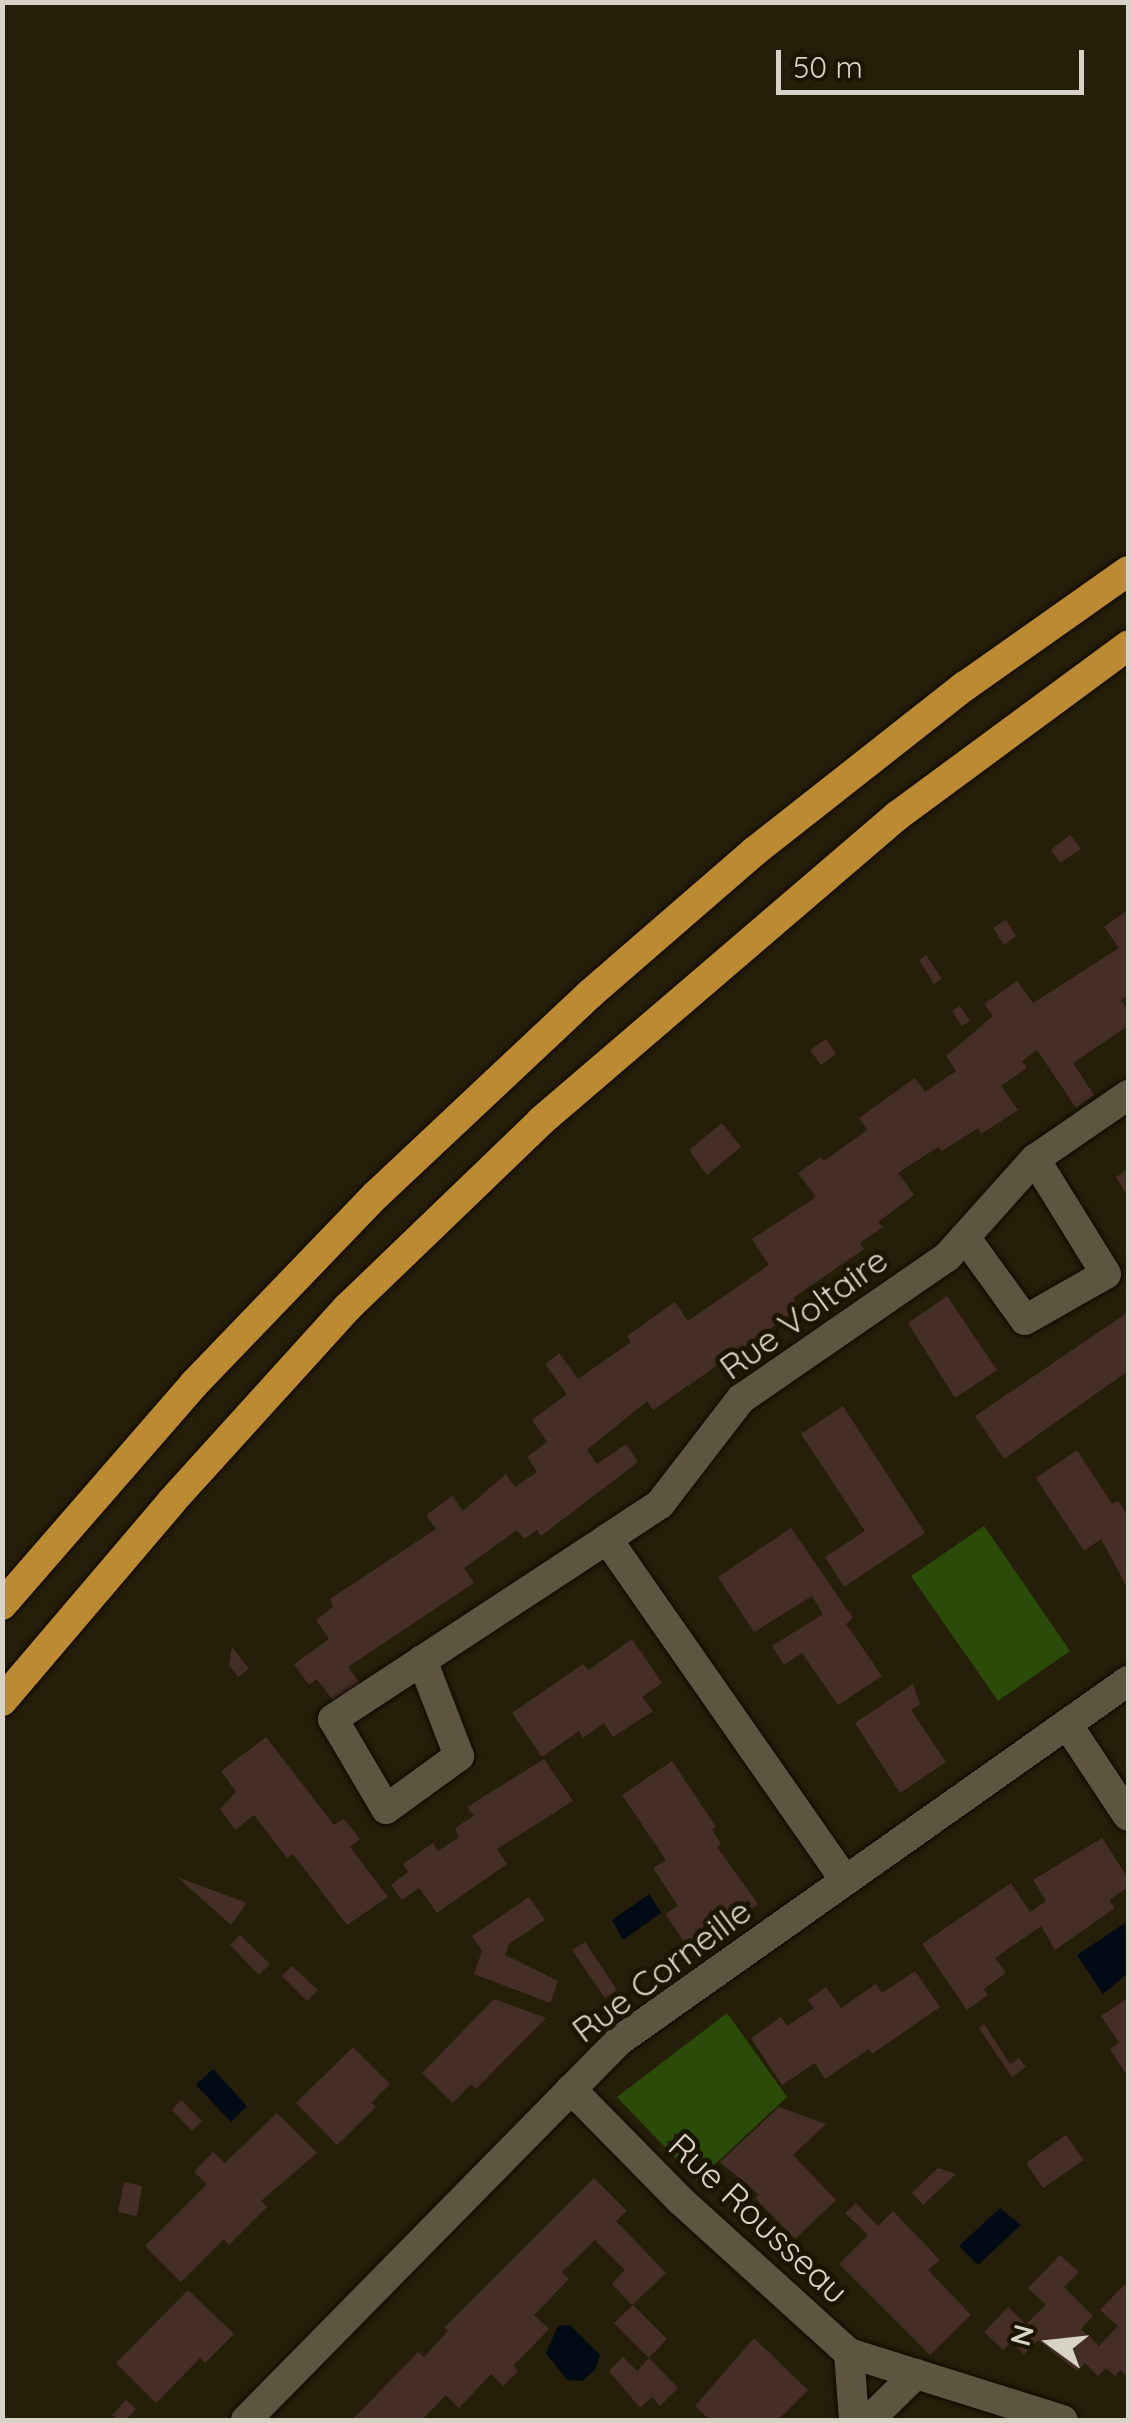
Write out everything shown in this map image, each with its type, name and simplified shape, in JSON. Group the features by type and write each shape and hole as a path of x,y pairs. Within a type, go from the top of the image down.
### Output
{"highway":[{"path":"2,1605 194,1384 376,1195 591,993 755,851 966,686 1128,570"},
{"path":"2,1701 172,1502 347,1308 541,1121 898,816 1128,646"}],"street":[{"name":"Rue Voltaire","path":"422,1660 459,1756 386,1809 333,1719 422,1660 660,1504 741,1399 948,1257 1035,1158 1128,1095"},
{"path":"965,1237 1025,1320 1106,1274 1035,1158"},
{"path":"607,1539 845,1880"},
{"name":"Rue Corneille","path":"246,2420 620,2040 1128,1681"},
{"path":"1067,1724 1128,1816"},
{"name":"Rue Rousseau","path":"571,2089 680,2200 849,2353 854,2420"},
{"path":"849,2353 1063,2420"},
{"path":"869,2420 916,2374"}],"green space":[{"path":"984,1526 1070,1651 998,1701 911,1576"},
{"path":"727,2013 787,2097 697,2181 617,2097"}],"shaded area":[{"path":"649,1894 661,1913 623,1940 612,1920"},
{"path":"1125,1923 1128,1973 1103,1994 1077,1955"},
{"path":"213,2069 247,2106 231,2122 196,2085"},
{"path":"1000,2208 1021,2225 978,2265 959,2246"},
{"path":"570,2325 600,2355 595,2370 582,2381 567,2380 546,2353 558,2326"}],"building":[{"path":"1070,835 1081,849 1060,863 1051,850"},
{"path":"1128,910 1128,995 1121,1000 1128,1011 1128,1026 1073,1063 1094,1095 1076,1108 1037,1050 1022,1061 1027,1068 1001,1086 1018,1110 981,1134 978,1128 942,1151 938,1147 898,1173 914,1195 878,1222 883,1227 860,1243 864,1249 793,1298 800,1308 653,1410 647,1401 587,1450 597,1464 626,1444 638,1462 541,1536 537,1530 524,1539 517,1530 464,1568 474,1583 348,1667 361,1684 334,1702 317,1679 309,1685 294,1664 329,1639 316,1620 333,1607 330,1599 436,1529 426,1515 452,1496 463,1511 506,1474 515,1487 537,1472 527,1457 547,1442 532,1420 567,1394 545,1364 559,1353 578,1379 631,1342 627,1336 675,1302 688,1321 769,1265 752,1239 816,1197 798,1173 821,1157 824,1161 867,1130 859,1118 915,1078 925,1092 956,1071 946,1056 993,1016 984,1004 1017,981 1033,1003 1119,948 1104,927"},
{"path":"1006,920 1016,936 1004,945 993,928"},
{"path":"926,955 942,979 934,984 919,960"},
{"path":"960,1006 970,1021 962,1026 952,1011"},
{"path":"826,1039 836,1054 821,1065 810,1050"},
{"path":"722,1123 741,1147 707,1175 689,1150"},
{"path":"1128,1169 1128,1197 1116,1177"},
{"path":"947,1296 997,1370 955,1398 908,1323"},
{"path":"1128,1312 1128,1371 1004,1459 975,1416"},
{"path":"843,1406 925,1533 844,1587 825,1557 865,1531 801,1434"},
{"path":"1077,1450 1112,1504 1118,1501 1128,1515 1128,1589 1101,1539 1084,1551 1036,1478"},
{"path":"791,1528 853,1618 846,1624 882,1676 838,1705 802,1653 784,1665 772,1646 823,1614 812,1596 754,1632 718,1577"},
{"path":"632,1639 662,1683 642,1697 653,1711 613,1737 604,1723 583,1738 579,1731 542,1757 512,1713 583,1664 589,1670"},
{"path":"232,1647 249,1669 238,1677 229,1665"},
{"path":"913,1684 920,1704 911,1710 946,1762 900,1793 855,1723"},
{"path":"266,1737 334,1825 344,1819 360,1839 350,1847 388,1897 347,1925 293,1854 287,1858 254,1815 235,1830 220,1809 236,1792 221,1771"},
{"path":"544,1759 573,1801 497,1849 507,1864 437,1913 419,1888 402,1900 391,1885 408,1872 403,1864 433,1843 438,1851 459,1837 455,1828 474,1816 467,1807"},
{"path":"672,1761 716,1827 712,1829 721,1844 717,1847 758,1904 695,1947 690,1940 685,1943 665,1914 678,1906 653,1868 666,1860 622,1795"},
{"path":"1102,1838 1128,1878 1128,1887 1109,1900 1115,1908 1055,1950 1041,1926 995,1958 1006,1973 984,1989 988,1995 967,2010 922,1944 1011,1883 1030,1912 1046,1901 1033,1880"},
{"path":"177,1877 247,1903 231,1925"},
{"path":"529,1897 545,1920 509,1944 505,1955 558,1981 550,2003 474,1974 482,1951 472,1936"},
{"path":"240,1935 270,1964 259,1975 230,1945"},
{"path":"585,1942 617,1990 605,1998 572,1950"},
{"path":"292,1966 318,1990 307,2001 282,1976"},
{"path":"915,1971 940,2007 872,2054 869,2049 825,2079 815,2063 782,2085 751,2038 781,2017 787,2026 814,2008 808,2000 826,1987 841,2008 876,1984 882,1993"},
{"path":"1128,1998 1128,2077 1110,2049 1119,2042 1101,2016"},
{"path":"494,1999 546,2018 476,2089 471,2084 453,2103 422,2073"},
{"path":"984,2024 1010,2064 1019,2058 1026,2067 1012,2077 979,2028"},
{"path":"353,2047 390,2084 371,2103 376,2107 337,2145 296,2103"},
{"path":"181,2100 202,2121 192,2131 172,2110"},
{"path":"779,2107 826,2124 793,2155 836,2200 795,2239 755,2198 759,2195 720,2162"},
{"path":"277,2113 317,2153 261,2201 267,2207 229,2245 224,2239 181,2282 145,2246 207,2184 194,2172 209,2156 213,2152 225,2163"},
{"path":"1066,2135 1084,2160 1043,2188 1026,2163"},
{"path":"938,2168 956,2174 923,2205 912,2193"},
{"path":"594,2178 627,2211 616,2221 666,2273 632,2305 612,2284 625,2270 595,2240 562,2272 569,2279 534,2315 549,2329 513,2366 518,2371 503,2386 491,2374 459,2408 446,2395 422,2420 352,2420 418,2352 424,2357 448,2331 444,2328"},
{"path":"124,2182 142,2186 137,2216 118,2212"},
{"path":"856,2203 878,2226 893,2211 940,2260 928,2270 971,2315 930,2355 839,2264 868,2235 845,2213"},
{"path":"1060,2255 1079,2272 1064,2287 1093,2316 1081,2329 1099,2346 1118,2326 1100,2310 1128,2281 1128,2378 1121,2370 1115,2376 1106,2368 1098,2376 1085,2363 1077,2371 1038,2340 1024,2354 1011,2342 1003,2350 984,2332 1008,2307 1026,2324 1046,2305 1028,2288"},
{"path":"188,2290 234,2334 205,2363 200,2358 156,2403 116,2363"},
{"path":"633,2305 667,2339 649,2358 614,2323"},
{"path":"754,2338 808,2390 779,2419 710,2420 695,2406"},
{"path":"623,2357 637,2371 649,2358 678,2388 660,2406 652,2397 640,2408 609,2371"},
{"path":"126,2400 136,2409 126,2420 118,2420 112,2415"}]}
